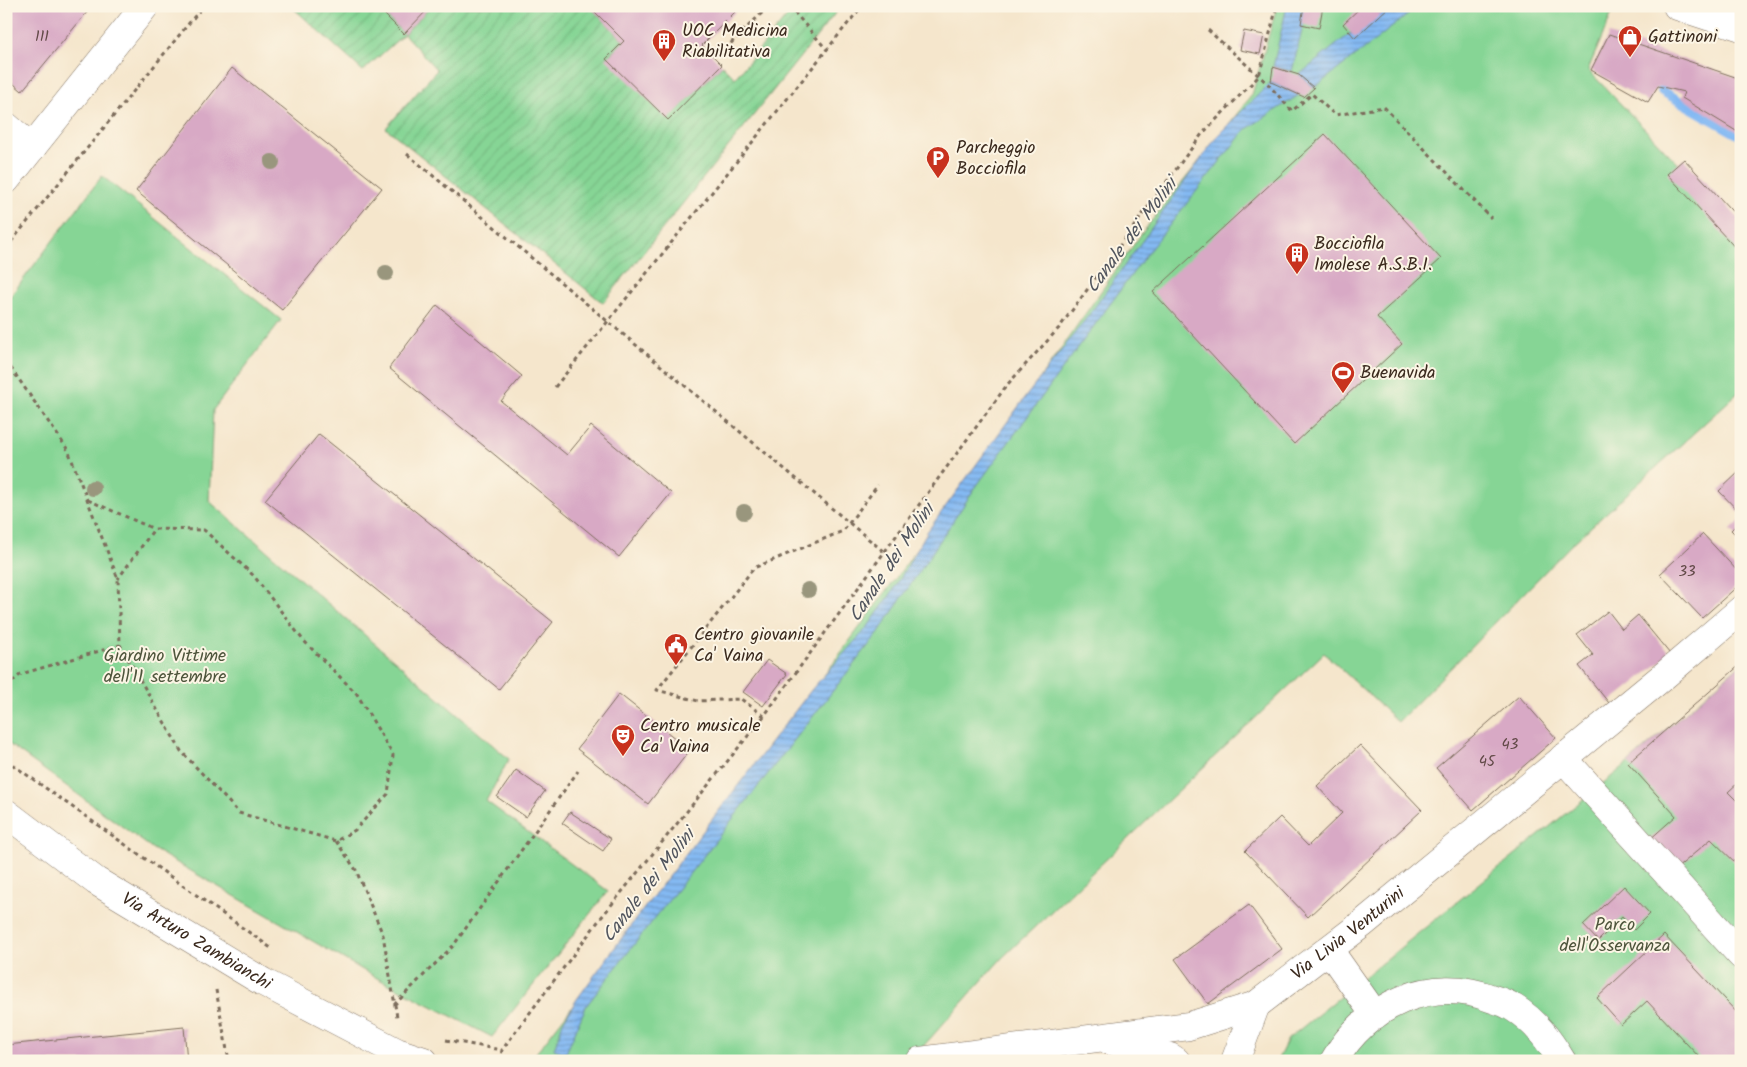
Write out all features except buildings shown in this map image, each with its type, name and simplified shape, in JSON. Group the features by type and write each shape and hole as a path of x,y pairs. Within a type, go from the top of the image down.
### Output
{"street":[{"path":"6,180 145,6"},
{"path":"1677,6 1741,27"},
{"path":"6,126 32,148"},
{"name":"Via Livia Venturini","path":"920,1061 1189,1026 1256,1005 1329,950 1741,610"},
{"path":"1563,758 1741,955"},
{"name":"Via Arturo Zambianchi","path":"6,813 96,881 263,982 394,1056"},
{"path":"1329,950 1375,1015"},
{"path":"1334,1061 1360,1025 1396,1001 1435,990 1476,992 1513,1007 1544,1033 1562,1061"},
{"path":"1235,1061 1256,1005"},
{"name":"Via Livia Venturini","path":"1097,1038 1170,1057 1176,1061"},
{"path":"394,1056 424,1061"}],"path":[{"path":"6,248 203,6"},
{"path":"725,49 769,6"},
{"path":"789,6 827,50"},
{"path":"555,387 862,6"},
{"path":"500,1061 502,1050 600,919 764,716 1007,384 1058,328 1202,134 1259,76 1277,6"},
{"path":"1208,30 1268,84 1292,111 1312,94 1335,115 1384,107 1491,218"},
{"path":"407,154 883,551"},
{"path":"6,361 68,450 118,579 120,645 181,751 239,813 336,841 356,870 383,935 397,1019"},
{"path":"764,716 740,699 698,701 657,690 754,568 843,531 878,485"},
{"path":"88,500 154,529 204,530 254,576 303,640 357,694 393,755 388,794 355,830 336,841"},
{"path":"118,579 154,529"},
{"path":"6,688 21,674 120,645"},
{"path":"6,760 275,951"},
{"path":"394,1004 453,946 578,771"},
{"path":"6,860 12,858"},
{"path":"216,987 228,1061"},
{"path":"443,1039 502,1050"}],"green space":[{"path":"291,6 376,6 404,34 363,71"},
{"path":"431,6 589,6 624,41 607,58 668,119 722,65 735,78 796,6 841,6 603,303 386,128 437,70 404,34"},
{"path":"1277,6 1615,6 1588,70 1741,229 1741,390 1570,546 1398,722 1324,653 1002,958 910,1061 530,1061 725,810 977,468 1142,233 1252,95"},
{"name":"Giardino Vittime dell'11 settembre","path":"102,176 281,320 213,410 209,501 509,759 486,801 608,891 492,1037 375,977 153,849 6,742 6,302"},
{"name":"Parco dell'Osservanza","path":"1741,664 1741,1061 1277,1061 1288,1039 1628,763"}],"water":[{"path":"1287,6 1308,6 1292,71 1273,67"},
{"path":"1384,6 1419,6 1314,88 1299,75"},
{"path":"1271,82 1299,95 1245,130 1149,251 975,488 879,632 586,1006 566,1053 554,1049 563,1022 577,999 635,920 812,689 867,628 893,591 927,532 1027,395 1092,311 1218,135"}],"waterway":[{"name":"Canale dei Molini","path":"1662,91 1741,136"}],"place":[{"name":"Gattinoni","path":"1630,58"},
{"name":"UOC Medicina Riabilitativa","path":"664,62"},
{"name":"Parcheggio Bocciofila","path":"938,179"},
{"name":"Bocciofila Imolese A.S.B.I.","path":"1297,275"},
{"name":"Buenavida","path":"1343,394"},
{"name":"Centro giovanile Ca' Vaina","path":"676,666"},
{"name":"Centro musicale Ca' Vaina","path":"623,757"}]}
